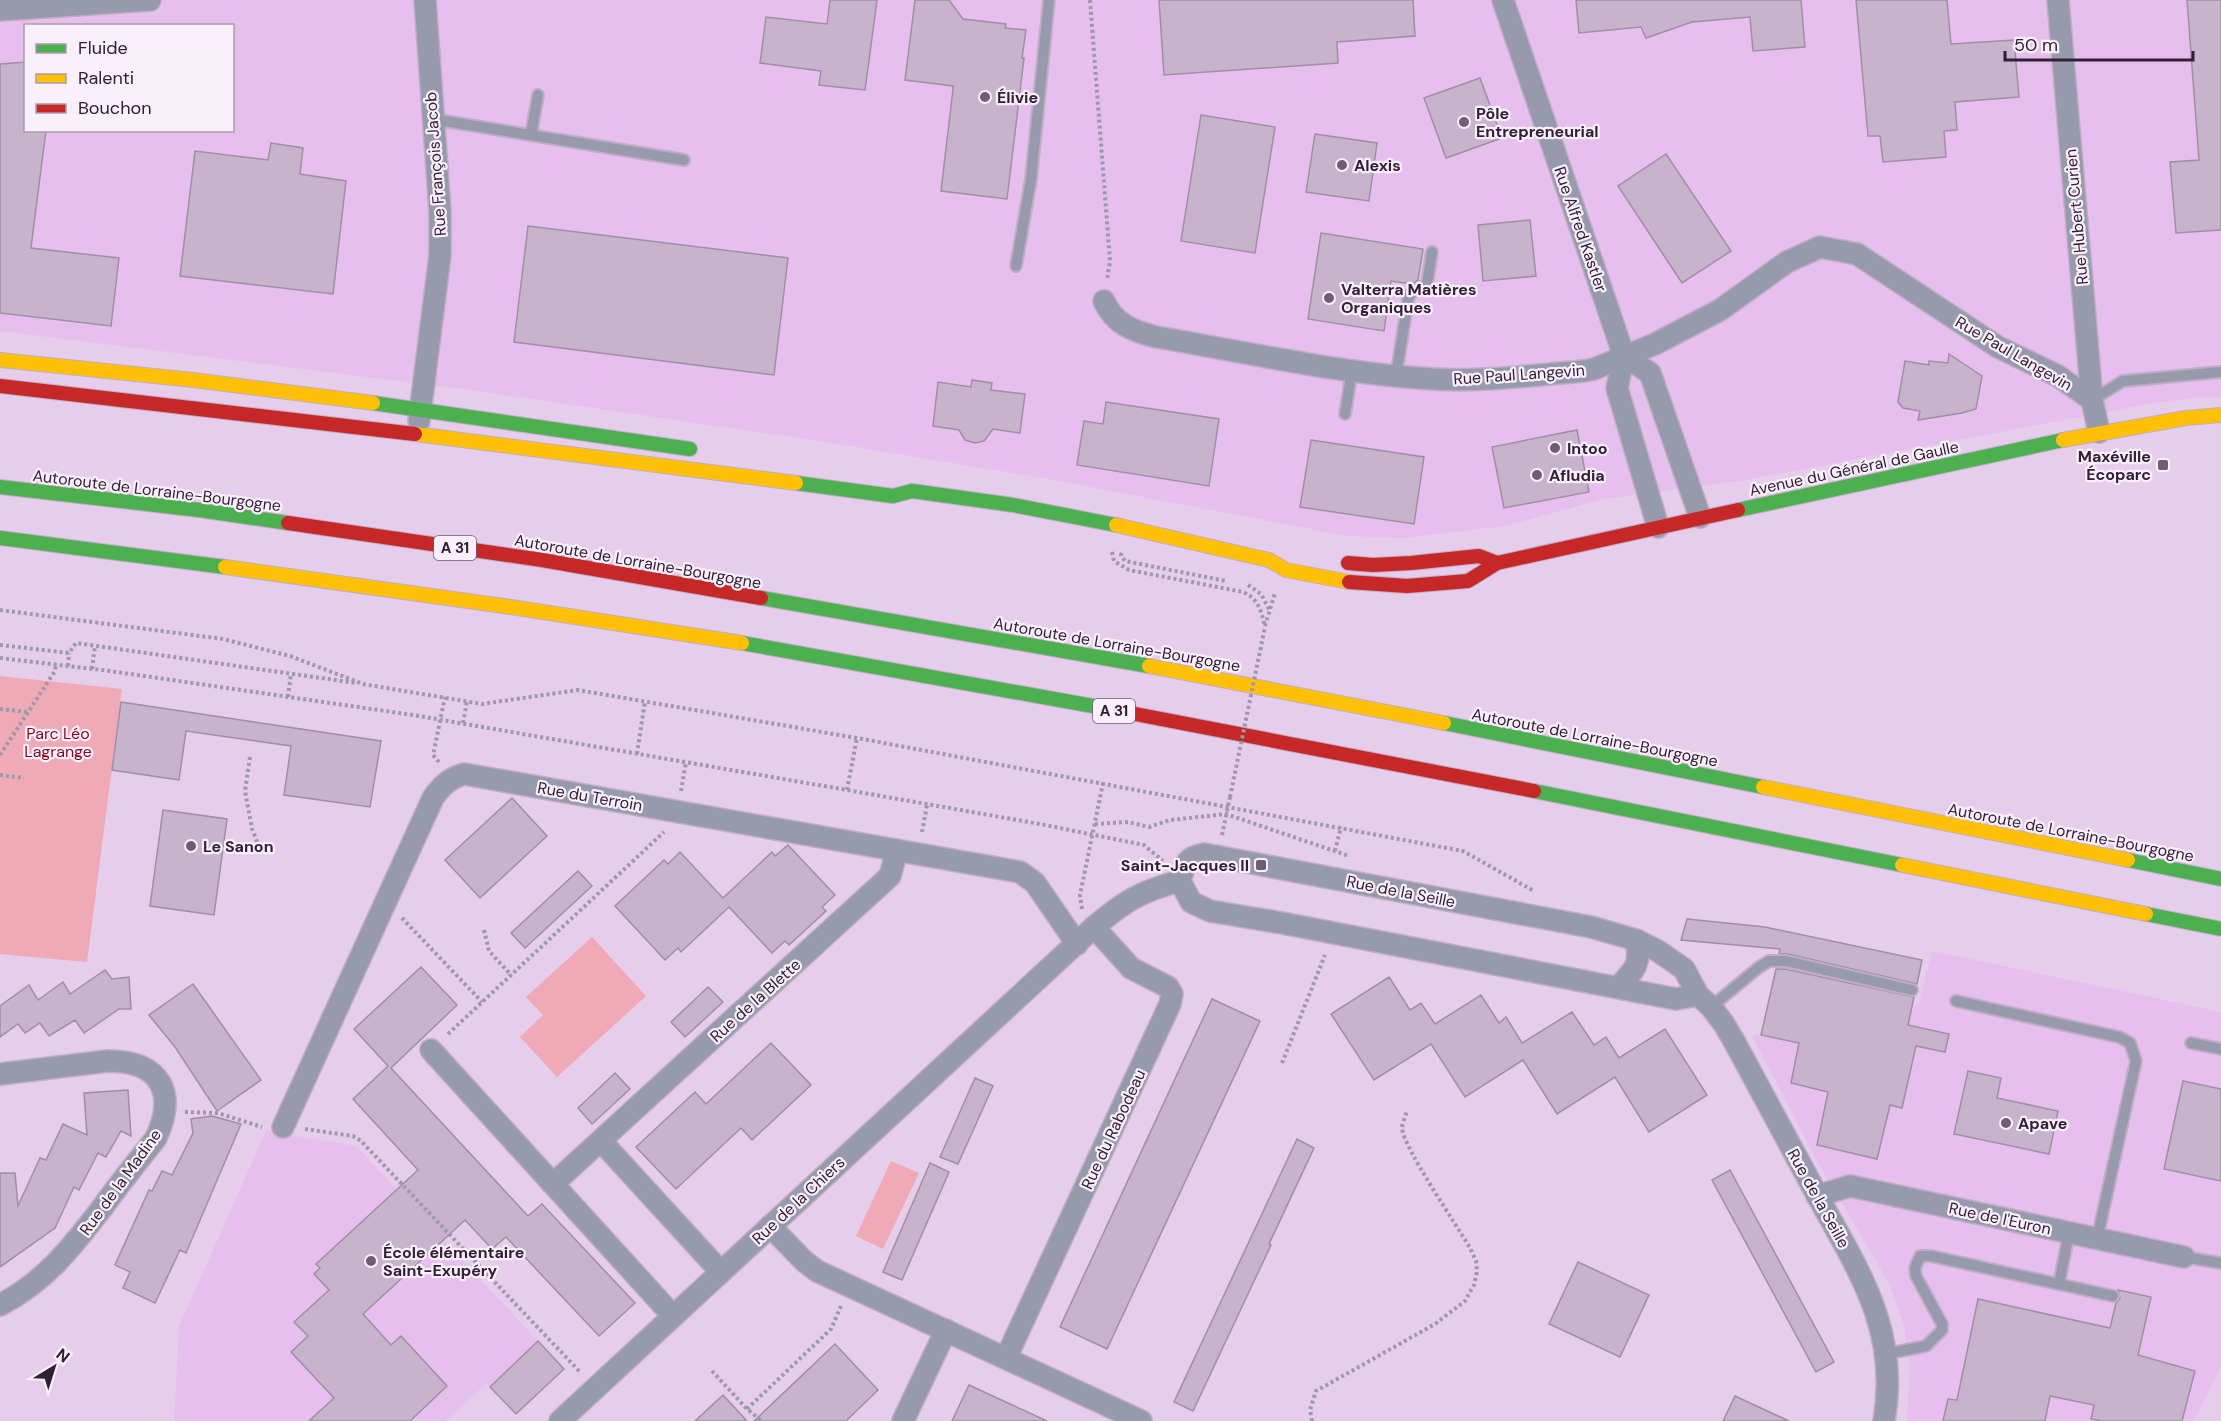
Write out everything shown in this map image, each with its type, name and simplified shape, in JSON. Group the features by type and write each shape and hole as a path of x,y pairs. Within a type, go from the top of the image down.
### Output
{"main road":[{"path":"0,360 193,380 420,409 704,451"},
{"path":"0,386 417,434 893,496 912,490"},
{"name":"Avenue du Général de Gaulle","path":"912,490 1013,505 1118,525 1269,560 1286,570 1319,577 1365,584 1407,586 1468,581 1497,563 2099,432 2186,418 2221,415"},
{"path":"896,480 912,490"},
{"name":"Autoroute de Lorraine-Bourgogne","path":"0,487 199,510 542,560 1202,675 2221,879"},
{"name":"A 31","path":"0,538 197,562 576,617 807,656 1159,719 1684,819 2221,929"},
{"path":"1269,560 1284,555"},
{"name":"Avenue du Général de Gaulle","path":"1338,562 1373,565 1479,556 1497,563"}],"street":[{"path":"0,10 150,0"},
{"name":"Rue François Jacob","path":"417,434 440,255 440,211 424,0"},
{"name":"Rue Alfred Kastler","path":"1503,0 1624,356"},
{"name":"Rue Hubert Curien","path":"2058,0 2092,400 2099,432"},
{"name":"Rue Paul Langevin","path":"1104,301 1108,311 1120,324 1136,332 1156,337 1396,376 1434,380 1473,380 1584,371 1624,356 1655,344 1720,310 1787,262 1820,247 1857,254 1998,347 2058,376 2092,400"},
{"path":"1658,527 1617,388 1624,356 1650,373 1700,517"},
{"name":"Rue du Terroin","path":"446,782 464,774 1010,870 1026,875 1035,883 1077,944"},
{"path":"283,1127 433,798 446,782"},
{"name":"Rue de la Blette","path":"554,1184 890,876 897,850"},
{"name":"Rue de la Seille","path":"1180,881 1189,859 1204,854 1591,927 1636,940 1658,951 1684,969 1704,1001 1734,1041 1845,1244 1875,1304 1886,1354 1887,1397 1884,1421"},
{"path":"1077,944 1094,927 1137,895 1152,888 1180,881 1191,902 1199,907 1676,999 1704,1001"},
{"name":"Rue du Rabodeau","path":"1006,1358 1170,1004 1172,994 1168,987 1131,968 1094,927"},
{"path":"1618,987 1636,967 1638,960 1636,940"},
{"name":"Rue de la Chiers","path":"560,1421 1077,944"},
{"path":"431,1050 674,1316"},
{"name":"Rue de la Madine","path":"0,1074 125,1061 151,1072 159,1082 166,1106 163,1124 156,1138 54,1268 38,1282 0,1305"},
{"path":"601,1141 721,1272"},
{"name":"Rue de l'Euron","path":"1817,1196 1850,1186 2184,1257"},
{"path":"770,1226 817,1271 1141,1421"},
{"path":"903,1421 946,1330"}],"lane":[{"path":"1016,266 1031,179 1049,0"},
{"path":"531,135 538,95"},
{"path":"432,119 684,160"},
{"path":"1396,376 1408,300 1410,294 1427,284 1432,252"},
{"path":"1345,414 1352,370"},
{"path":"2092,400 2123,381 2221,372"},
{"path":"1704,1001 1770,962 1786,961 1912,990"},
{"path":"1956,1000 2119,1036 2130,1043 2136,1061 2097,1239"},
{"path":"2191,1043 2221,1049"},
{"path":"2059,1284 2069,1233"},
{"path":"1886,1354 1926,1346 1942,1330 1942,1324 1916,1276 1915,1268 1920,1256 1931,1256 2113,1296"},
{"path":"2184,1257 2221,1263"}],"path":[{"path":"1090,0 1110,261 1104,301"},
{"path":"1118,525 1112,556 1119,566 1252,595 1260,606 1265,627"},
{"path":"1125,547 1121,555 1125,561 1249,585 1261,594 1270,611"},
{"path":"1223,827 1265,627 1274,600"},
{"path":"0,610 223,639 290,656 363,684"},
{"path":"68,666 69,653 76,643 363,684 482,704 578,690 857,738 1463,851 1525,887 1543,894"},
{"path":"0,645 69,653"},
{"path":"92,669 95,646"},
{"path":"0,658 92,669 463,723 1093,835 1144,845 1157,854 1180,881"},
{"path":"0,755 55,671 56,665"},
{"path":"288,697 291,674"},
{"path":"445,697 433,755 446,782"},
{"path":"463,723 467,701"},
{"path":"637,754 645,701"},
{"path":"0,709 27,712"},
{"path":"847,790 857,738"},
{"path":"250,757 245,791 252,829 261,851"},
{"path":"431,1050 674,822 686,762"},
{"path":"0,776 24,778"},
{"path":"1094,927 1081,907 1080,895 1103,783"},
{"path":"1095,824 1128,822 1149,827 1170,820 1226,813 1359,858"},
{"path":"1335,851 1341,828"},
{"path":"386,902 482,1002"},
{"path":"484,930 489,951 511,975"},
{"path":"1282,1063 1333,933"},
{"path":"1312,1421 1310,1410 1316,1391 1435,1324 1465,1301 1474,1285 1476,1261 1470,1248 1417,1162 1405,1138 1402,1129 1407,1110"},
{"path":"165,1111 218,1113 267,1128 283,1127 353,1136 361,1140 595,1388"},
{"path":"747,1408 831,1329 850,1286"},
{"path":"712,1371 762,1421"}],"shaded area":[{"path":"0,0 2221,0 2221,397 2154,403 1746,480 1604,499 1505,526 1404,538 1348,536 1038,477 833,443 471,390 0,331"},
{"path":"1932,951 2221,1012 2221,1367 2194,1421 1907,1421 1910,1366 1904,1326 1890,1285 1817,1161 1752,1036 1761,1034 1774,974 1918,1006"},
{"path":"266,1131 356,1146 538,1341 490,1387 487,1383 446,1421 174,1421 179,1326"}],"green space":[{"name":"Parc Léo Lagrange","path":"0,676 122,689 87,962 0,954"},
{"path":"592,937 646,996 557,1077 520,1037 543,1015 526,997"},
{"path":"891,1161 919,1173 883,1249 856,1236"}],"building":[{"path":"830,0 877,0 865,90 819,85 821,71 760,63 766,17 827,24"},
{"path":"915,0 949,0 963,19 1006,24 1005,28 1026,30 1007,199 941,191 953,86 905,80"},
{"path":"1159,0 1413,0 1415,36 1337,42 1338,63 1164,75"},
{"path":"1576,0 1801,0 1805,47 1753,51 1750,17 1692,22 1646,38 1641,27 1579,33"},
{"path":"1856,0 1947,0 1951,44 2014,40 2019,97 1955,102 1957,130 1944,131 1946,157 1883,162 1880,136 1868,136"},
{"path":"2187,0 2221,0 2221,230 2176,233 2170,162 2199,160"},
{"path":"24,62 24,132 46,132 31,248 119,258 111,326 0,313 0,64"},
{"name":"Pôle Entrepreneurial","path":"1480,78 1502,138 1446,158 1424,98"},
{"path":"1201,115 1275,127 1255,253 1181,241"},
{"name":"Alexis","path":"1315,134 1377,143 1369,201 1306,192"},
{"path":"271,143 303,148 300,174 346,181 333,294 180,276 195,151 268,160"},
{"path":"1666,154 1731,251 1682,283 1618,186"},
{"path":"1530,220 1536,276 1483,281 1478,225"},
{"path":"528,226 788,258 774,375 514,342"},
{"path":"1321,233 1423,249 1418,280 1412,284 1391,281 1384,331 1308,319"},
{"path":"1949,354 1982,376 1976,409 1918,420 1920,411 1903,408 1898,402 1905,361 1929,365 1929,361 1948,363"},
{"path":"972,380 992,383 991,390 1025,394 1020,433 993,429 984,441 975,443 965,440 959,430 933,426 938,382 971,387"},
{"path":"1106,402 1219,419 1209,486 1077,465 1084,421 1103,424"},
{"path":"1577,430 1589,492 1504,508 1492,447"},
{"path":"1311,440 1424,457 1414,524 1300,507"},
{"path":"121,702 381,741 370,807 284,795 291,746 186,731 179,780 112,770"},
{"path":"512,798 547,836 480,898 445,860"},
{"name":"Le Sanon","path":"163,810 227,819 214,915 150,906"},
{"path":"788,845 835,895 822,907 826,911 789,945 785,941 772,953 729,907 681,952 678,948 665,960 615,906 664,860 668,864 680,852 723,898 772,852 775,856"},
{"path":"578,871 592,886 525,948 511,933"},
{"path":"1687,919 1765,927 1922,960 1917,984 1788,954 1779,954 1780,949 1681,940"},
{"path":"421,967 457,1005 391,1068 528,1216 542,1204 635,1303 599,1336 506,1237 492,1249 465,1220 363,1314 391,1345 401,1336 447,1386 410,1421 309,1421 334,1398 291,1352 308,1336 294,1322 329,1290 314,1274 320,1268 316,1264 418,1170 353,1099 388,1066 354,1029"},
{"path":"1776,969 1914,997 1908,1025 1949,1034 1945,1052 1916,1046 1902,1108 1890,1105 1877,1159 1817,1145 1828,1092 1791,1083 1799,1043 1761,1035"},
{"path":"105,970 112,979 129,977 131,1009 119,1009 84,1033 75,1020 49,1036 40,1023 25,1033 18,1024 0,1037 0,1006 29,985 38,1000 63,982 70,994"},
{"path":"1389,977 1410,1010 1421,1003 1435,1024 1481,995 1499,1023 1506,1017 1522,1043 1572,1012 1594,1045 1606,1037 1619,1058 1665,1029 1707,1095 1649,1132 1615,1077 1557,1114 1523,1060 1465,1097 1431,1044 1374,1080 1331,1014"},
{"path":"193,984 261,1080 217,1111 175,1047 149,1015"},
{"path":"708,987 723,1002 685,1037 671,1022"},
{"path":"1212,999 1260,1021 1107,1349 1060,1327"},
{"path":"771,1043 811,1085 752,1140 741,1128 676,1189 636,1147 695,1092 706,1104"},
{"name":"Apave","path":"1968,1071 2001,1078 1997,1098 2058,1111 2049,1154 1954,1134"},
{"path":"615,1073 630,1089 592,1124 578,1108"},
{"path":"975,1078 993,1086 958,1164 940,1157"},
{"path":"2183,1081 2221,1089 2221,1181 2164,1169"},
{"path":"128,1090 131,1136 121,1131 106,1157 98,1153 79,1190 74,1187 55,1228 0,1267 0,1173 15,1173 18,1206 40,1158 46,1160 63,1124 87,1135 84,1093"},
{"path":"212,1116 241,1124 186,1253 180,1250 155,1303 123,1288 130,1272 115,1265 149,1190 152,1191 162,1171 172,1175 193,1133 191,1119"},
{"path":"1297,1139 1314,1148 1193,1411 1174,1402"},
{"path":"930,1163 949,1172 902,1280 883,1272"},
{"path":"1730,1170 1834,1362 1816,1372 1712,1180"},
{"path":"1578,1262 1649,1295 1620,1357 1549,1324"},
{"path":"2118,1290 2151,1297 2138,1355 2195,1371 2182,1421 2091,1419 2094,1405 2050,1396 2045,1421 1943,1421 1948,1399 1957,1400 1978,1299 2110,1328 2116,1303 2120,1298"},
{"path":"538,1341 564,1369 516,1414 490,1387"},
{"path":"835,1344 878,1390 846,1421 754,1421"},
{"path":"969,1385 997,1398 1047,1421 952,1421"},
{"path":"723,1395 747,1421 695,1421"},
{"path":"1735,1396 1789,1421 1723,1421"}],"traffic: fast":[{"path":"373,403 690,449"},
{"path":"1738,510 2063,440"},
{"path":"796,483 893,496 912,491 1013,505 1116,525"},
{"path":"0,487 199,510 288,523"},
{"path":"0,538 225,567"},
{"path":"761,598 1149,666"},
{"path":"742,643 1104,708"},
{"path":"1444,723 1763,787"},
{"path":"1534,791 1902,865"},
{"path":"2128,860 2221,879"},
{"path":"2146,914 2221,929"}],"traffic: slow":[{"path":"0,360 193,380 373,403"},
{"path":"2063,440 2186,418 2221,415"},
{"path":"415,434 796,483"},
{"path":"1116,525 1269,560 1286,570 1349,582"},
{"path":"225,567 511,607 742,643"},
{"path":"1149,666 1444,723"},
{"path":"1763,787 2128,860"},
{"path":"1902,865 2146,914"}],"traffic: jam":[{"path":"0,386 415,434"},
{"path":"1349,582 1407,586 1468,581 1497,563 1738,510"},
{"path":"288,523 542,560 761,598"},
{"path":"1348,563 1373,565 1411,563 1479,556 1497,563"},
{"path":"1104,708 1534,791"}],"place":[{"name":"Élivie","path":"985,97"},
{"name":"Pôle Entrepreneurial","path":"1464,122"},
{"name":"Alexis","path":"1342,165"},
{"name":"Valterra Matières Organiques","path":"1329,298"},
{"name":"Intoo","path":"1555,448"},
{"name":"Maxéville Écoparc","path":"2163,465"},
{"name":"Afludia","path":"1537,475"},
{"name":"Le Sanon","path":"191,846"},
{"name":"Saint-Jacques II","path":"1261,865"},
{"name":"Apave","path":"2006,1123"},
{"name":"École élémentaire Saint-Exupéry","path":"371,1261"}]}
